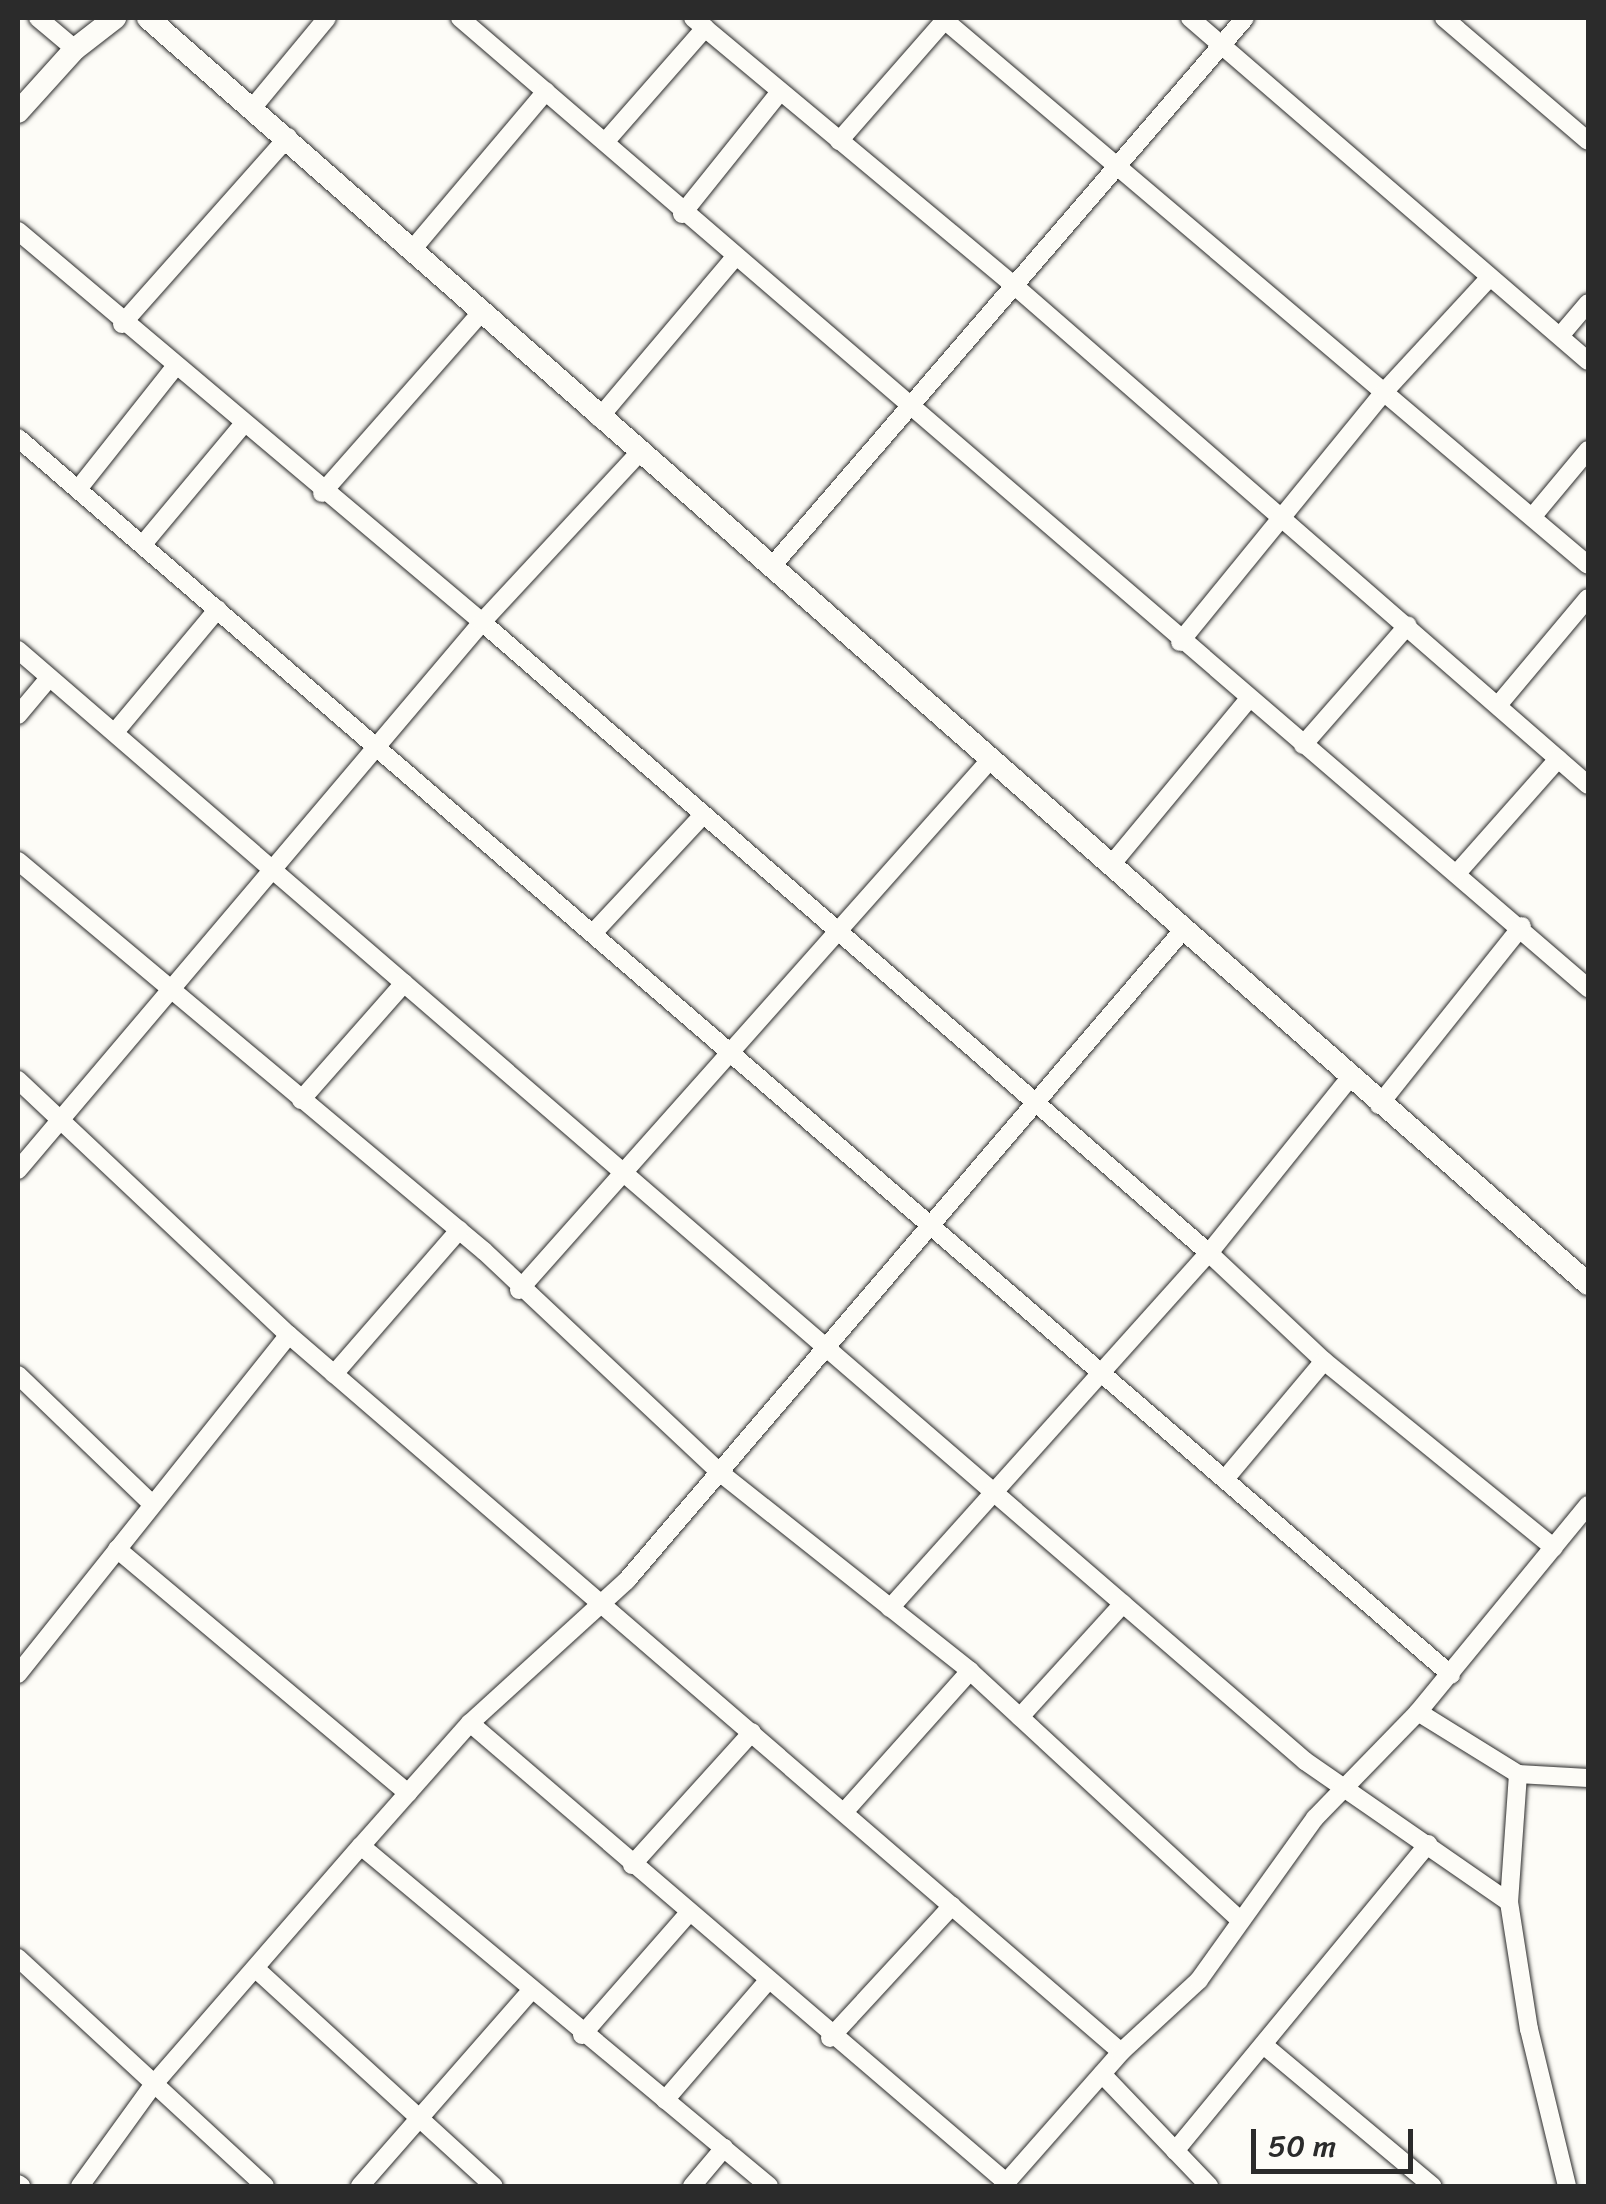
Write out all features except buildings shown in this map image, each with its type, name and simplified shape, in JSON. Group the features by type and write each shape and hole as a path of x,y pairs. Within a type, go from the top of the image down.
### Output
{"street":[{"path":"38,18 74,50"},
{"path":"18,112 74,50 115,18"},
{"path":"148,18 254,106 480,314 773,565 1349,1080 1588,1284"},
{"path":"254,106 326,18"},
{"path":"460,18 1180,642 1522,926 1588,988"},
{"path":"1190,18 1588,361"},
{"path":"773,565 1245,18"},
{"path":"1444,18 1588,142"},
{"path":"839,141 944,19 1120,164 1588,565"},
{"path":"605,142 699,23 1016,287 1588,786"},
{"path":"411,251 546,92"},
{"path":"682,214 779,93"},
{"path":"122,324 288,137"},
{"path":"18,231 242,426 482,622 1208,1253 1324,1361 1554,1548"},
{"path":"598,418 734,258"},
{"path":"1180,642 1384,392 1490,277"},
{"path":"1560,336 1588,302"},
{"path":"322,493 480,314"},
{"path":"79,488 174,368"},
{"path":"144,543 242,426"},
{"path":"19,442 144,543 734,1050 927,1226 1451,1675"},
{"path":"1533,516 1588,450"},
{"path":"18,1170 482,622 639,453"},
{"path":"1498,704 1588,598"},
{"path":"114,732 218,609"},
{"path":"1302,745 1408,626"},
{"path":"18,650 825,1350 1305,1760 1508,1902"},
{"path":"18,715 49,678"},
{"path":"1111,864 1248,700"},
{"path":"1458,872 1558,759"},
{"path":"518,1290 625,1176 990,760"},
{"path":"594,932 703,815"},
{"path":"18,861 167,990 459,1230 518,1290 718,1471 970,1670 1238,1920"},
{"path":"1380,1106 1522,926"},
{"path":"80,2186 153,2085 360,1846 470,1723 600,1604 825,1350 1184,929"},
{"path":"300,1100 404,983"},
{"path":"18,1080 334,1374 845,1810 1121,2052"},
{"path":"890,1608 997,1494 1208,1253 1349,1080"},
{"path":"334,1374 459,1230"},
{"path":"18,1674 289,1334"},
{"path":"1225,1479 1324,1361"},
{"path":"18,1375 152,1504"},
{"path":"470,1723 830,2038 1005,2185 1121,2052 1200,1980 1238,1920 1344,1784 1451,1675 1588,1506"},
{"path":"117,1549 408,1793"},
{"path":"1020,1716 1123,1604"},
{"path":"845,1810 970,1670"},
{"path":"1418,1712 1518,1774 1588,1778"},
{"path":"632,1865 752,1732"},
{"path":"1518,1774 1508,1902 1529,2029 1568,2186"},
{"path":"1174,2151 1266,2047 1428,1844"},
{"path":"360,1846 529,1993 769,2186"},
{"path":"830,2038 952,1906"},
{"path":"582,2035 688,1914"},
{"path":"18,1958 265,2186"},
{"path":"256,1969 494,2186"},
{"path":"666,2100 767,1982"},
{"path":"360,2186 529,1993"},
{"path":"1266,2047 1432,2186"},
{"path":"1102,2074 1209,2186"},
{"path":"692,2186 724,2148"}]}
